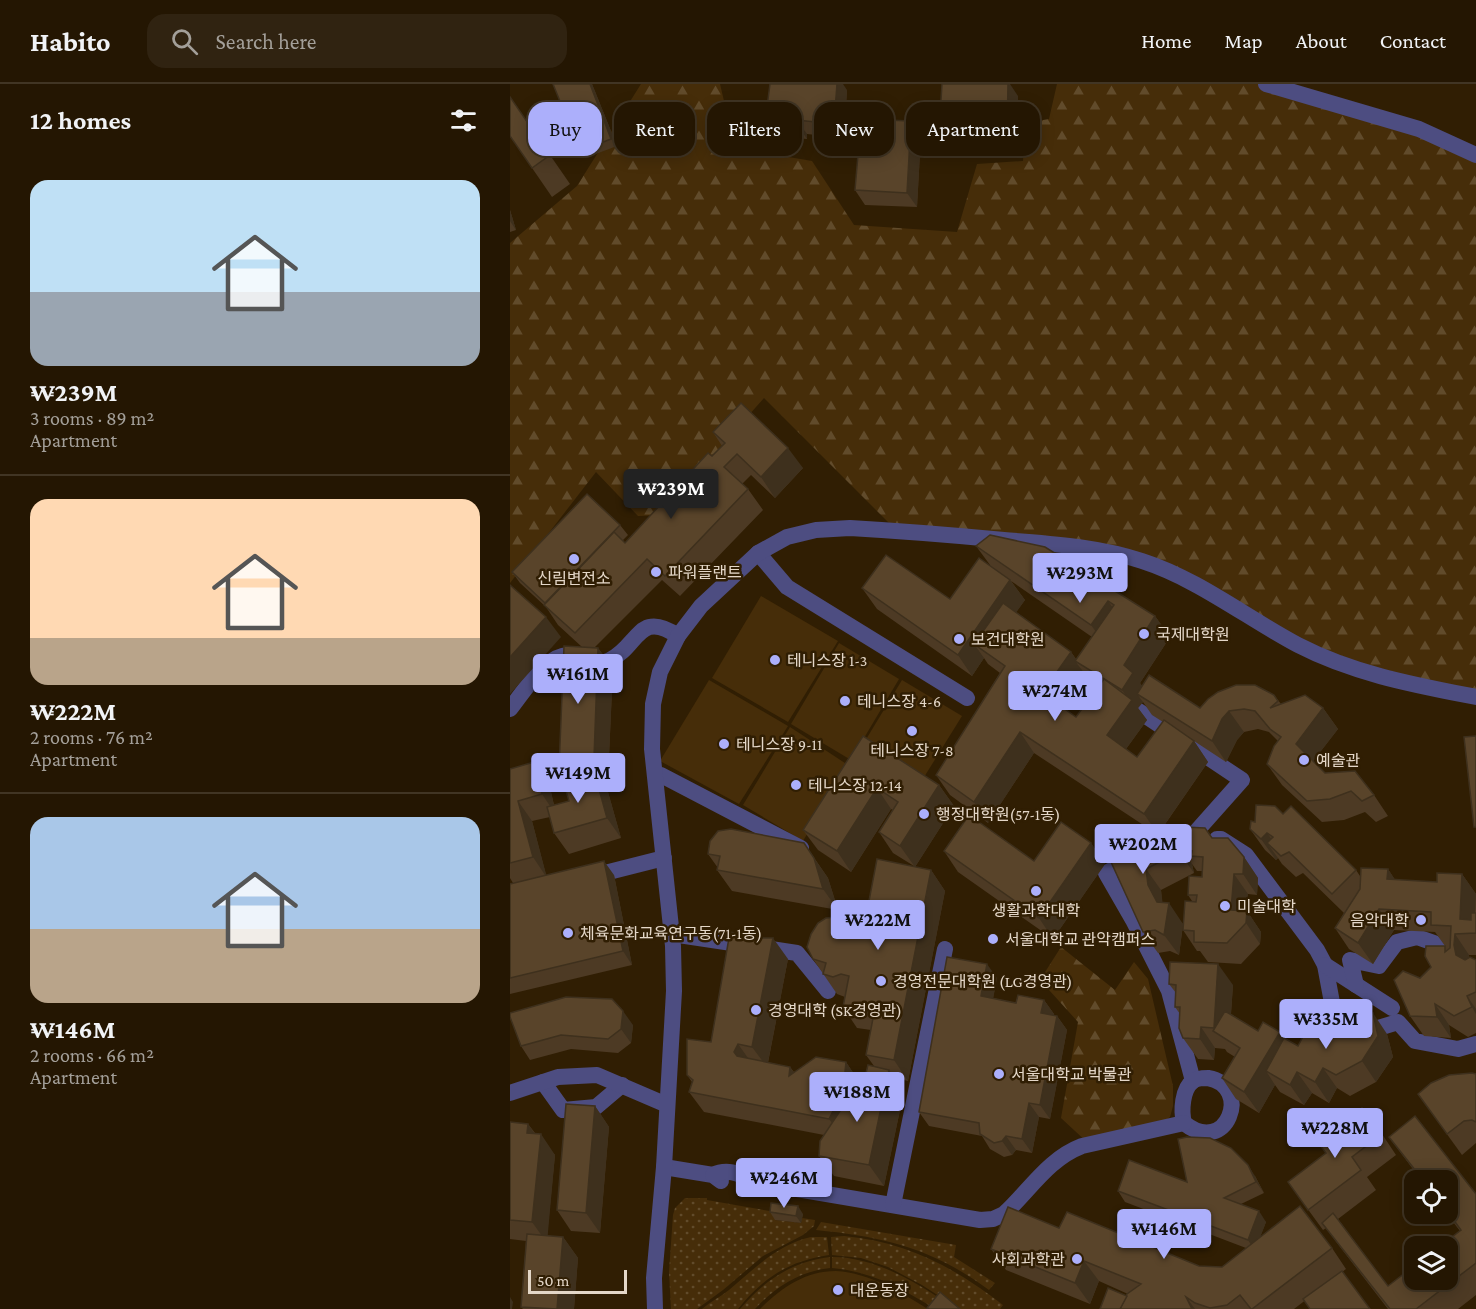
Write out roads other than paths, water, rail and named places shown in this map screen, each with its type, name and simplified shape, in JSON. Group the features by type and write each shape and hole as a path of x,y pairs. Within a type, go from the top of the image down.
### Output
{"street":[{"path":"1266,84 1298,89 1419,129 1476,155"},
{"path":"654,1309 654,1278 664,1167 674,991 672,934 652,749 653,704 660,672 678,636 701,606 758,553 787,537 816,530 850,528 1076,546 1115,553 1145,562 1177,576 1299,645 1337,662 1410,684 1476,698"},
{"path":"758,553 787,587 967,698"},
{"path":"510,710 543,669 554,659 565,654 602,664 612,659 645,627 655,625 678,636"},
{"path":"1137,710 1242,780 1186,843"},
{"path":"662,775 801,848"},
{"path":"1168,844 1221,839 1246,855 1317,950 1325,965 1334,1008 1351,1024 1375,1029 1398,1022 1415,1041 1458,1049 1476,1044"},
{"path":"1150,850 1106,873 1169,991 1193,1081"},
{"path":"576,880 664,858"},
{"path":"672,934 797,953 828,991"},
{"path":"1356,985 1350,960 1379,966 1397,942 1417,937 1434,943 1464,964"},
{"path":"893,1206 945,949"},
{"path":"1325,965 1392,1008"},
{"path":"510,1093 558,1077 597,1075 667,1105"},
{"path":"664,1167 713,1175 719,1181 742,1185 750,1181 980,1220 993,1219 1004,1214 1056,1160 1068,1151 1184,1123 1198,1131 1217,1130 1229,1120 1232,1112 1229,1097 1221,1083 1208,1078 1193,1081 1183,1104 1184,1123"},
{"path":"543,1082 563,1110 596,1107 622,1085"}],"place":[{"name":"신림변전소","path":"574,559"},
{"name":"파워플랜트","path":"656,572"},
{"name":"국제대학원","path":"1144,634"},
{"name":"보건대학원","path":"959,639"},
{"name":"테니스장 1-3","path":"775,660"},
{"name":"테니스장 4-6","path":"845,701"},
{"name":"테니스장 7-8","path":"912,731"},
{"name":"테니스장 9-11","path":"724,744"},
{"name":"예술관","path":"1304,760"},
{"name":"테니스장 12-14","path":"796,785"},
{"name":"행정대학원(57-1동)","path":"924,814"},
{"name":"생활과학대학","path":"1036,891"},
{"name":"미술대학","path":"1225,906"},
{"name":"음악대학","path":"1421,920"},
{"name":"체육문화교육연구동(71-1동)","path":"568,933"},
{"name":"서울대학교 관악캠퍼스","path":"993,939"},
{"name":"경영전문대학원 (LG경영관)","path":"881,981"},
{"name":"경영대학 (SK경영관)","path":"756,1010"},
{"name":"서울대학교 박물관","path":"999,1074"},
{"name":"사회과학관","path":"1077,1259"},
{"name":"대운동장","path":"838,1290"}]}
